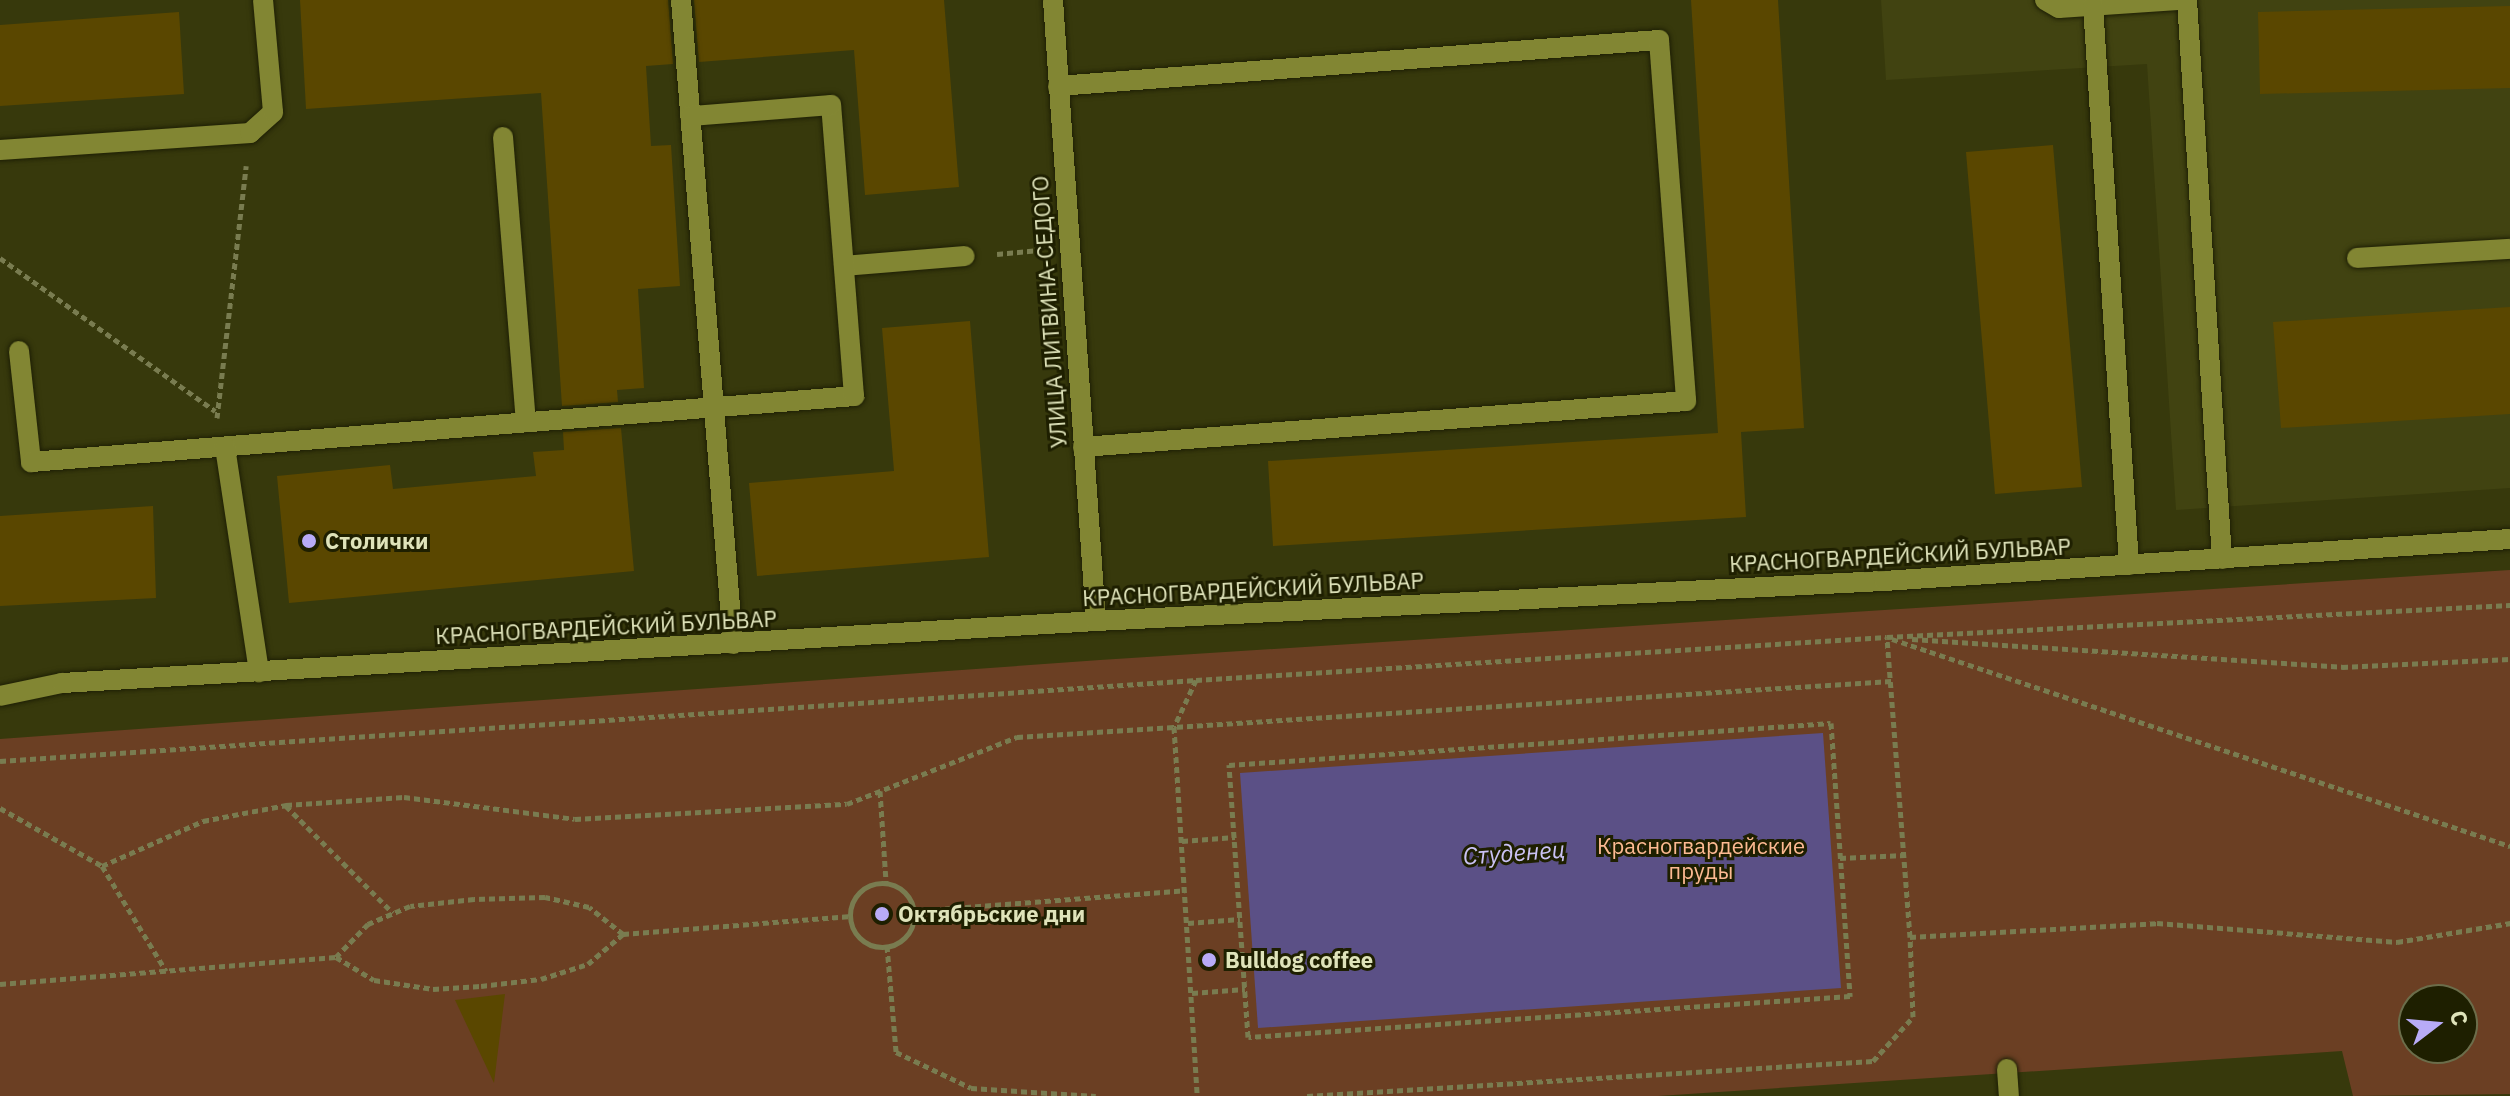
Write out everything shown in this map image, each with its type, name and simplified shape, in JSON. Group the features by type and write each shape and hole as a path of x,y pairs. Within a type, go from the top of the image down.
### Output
{"street":[{"path":"0,150 250,133 273,112 263,0"},
{"path":"681,0 733,644"},
{"name":"УЛИЦА ЛИТВИНА-СЕДОГО","path":"1053,0 1096,621"},
{"path":"2045,0 2059,8 2178,0"},
{"path":"2187,0 2222,559"},
{"path":"2093,5 2129,565"},
{"path":"1058,86 1659,40 1686,401 1083,447"},
{"path":"19,351 31,462 854,396 831,105 690,116"},
{"path":"503,137 526,422"},
{"path":"2357,258 2510,249"},
{"path":"844,266 965,256"},
{"path":"224,446 259,672"},
{"name":"КРАСНОГВАРДЕЙСКИЙ БУЛЬВАР","path":"0,696 62,683 1096,621 1884,581 2510,539"},
{"path":"2007,1069 2009,1096"}],"path":[{"path":"224,446 215,411 250,133"},
{"path":"965,256 1068,248"},
{"path":"0,258 215,411"},
{"path":"0,761 1196,680 1887,637 2510,605"},
{"path":"1887,637 2342,667 2510,659"},
{"path":"1307,1096 1873,1061 1913,1017 1905,855 1887,637"},
{"path":"1887,637 2510,846"},
{"path":"1196,680 1174,727 1197,1096"},
{"path":"102,866 203,821 286,805 404,797 575,819 847,804 1017,737 1891,681"},
{"path":"1831,723 1850,996 1248,1037 1235,837 1229,765 1831,723"},
{"path":"880,791 886,882"},
{"path":"286,805 393,913"},
{"path":"0,808 102,866 166,971"},
{"path":"1182,841 1235,837"},
{"path":"1840,858 1905,855"},
{"path":"886,882 900,887 915,911 913,925 906,937 887,946 865,942 855,932 851,916 852,904 860,892 872,884 886,882"},
{"path":"915,911 1185,890"},
{"path":"336,957 368,924 423,904 545,897 589,907 623,934"},
{"path":"0,984 336,957 374,980 433,989 481,986 541,979 588,964 623,934 851,916"},
{"path":"1188,923 1240,919"},
{"path":"1910,937 2157,923 2397,942 2510,923"},
{"path":"887,946 896,1052 971,1088 1096,1096"},
{"path":"1192,993 1245,989"}],"shaded area":[{"path":"1881,0 2510,0 2510,488 2176,510 2147,64 1886,80"}],"green space":[{"name":"Красногвардейские пруды","path":"2510,570 2510,1094 2353,1096 2342,1051 1658,1096 0,1096 0,739 1100,660"}],"water":[{"name":"Студенец","path":"1823,733 1841,988 1258,1028 1240,773"}],"building":[{"path":"300,0 668,0 673,64 646,66 651,146 671,145 680,286 638,289 644,388 617,390 618,402 562,406 541,93 306,109"},
{"path":"694,0 944,0 959,187 865,195 854,50 699,62"},
{"path":"1691,0 1778,0 1804,428 1741,432 1746,517 1273,546 1268,461 1718,433"},
{"path":"2510,6 2510,88 2260,94 2258,12"},
{"path":"179,12 184,94 0,106 0,25"},
{"path":"2053,145 2082,487 1995,494 1966,152"},
{"path":"2510,307 2510,414 2281,428 2273,322"},
{"path":"970,321 989,557 757,576 749,483 894,471 882,328"},
{"path":"621,428 634,571 289,603 277,476 390,465 393,489 536,476 533,452 564,450 563,432"},
{"path":"153,506 156,598 0,606 0,516"},
{"path":"505,994 494,1083 455,1000"}],"place":[{"name":"Столички","path":"309,541"},
{"name":"Октябрьские дни","path":"882,914"},
{"name":"Bulldog coffee","path":"1209,960"}]}
